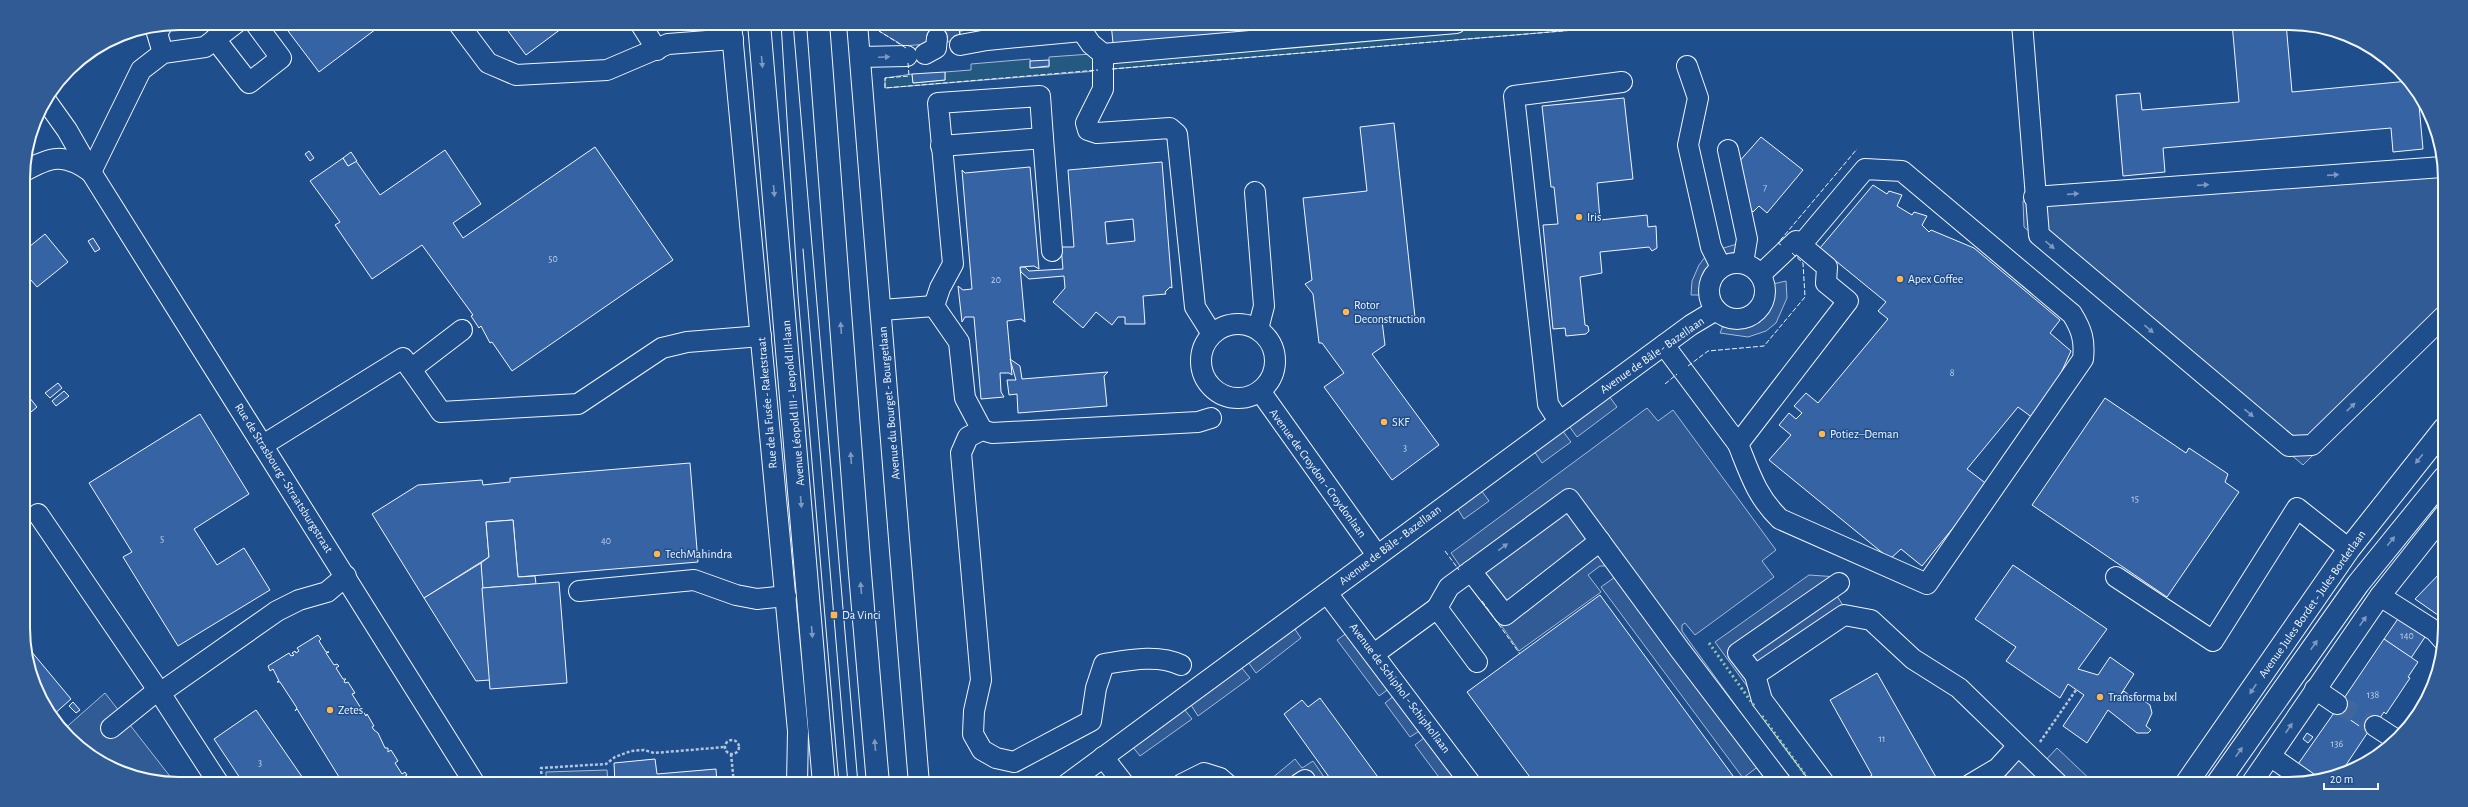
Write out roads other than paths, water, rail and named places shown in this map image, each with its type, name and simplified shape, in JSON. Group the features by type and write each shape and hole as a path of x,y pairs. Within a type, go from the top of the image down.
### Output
{"main road":[{"name":"Avenue Léopold III - Leopold III-laan","path":"760,30 823,777"},
{"path":"819,30 860,573 877,777"},
{"name":"Avenue Jules Bordet - Jules Bordetlaan","path":"2191,777 2349,549 2438,437"},
{"name":"Avenue Jules Bordet - Jules Bordetlaan","path":"2222,777 2358,584 2438,485"}],"street":[{"path":"30,168 47,160 63,159 74,160 91,172 141,70 163,53 205,47 227,30"},
{"path":"215,39 249,84 282,58 260,30"},
{"path":"463,30 488,63 516,75 607,70 657,50 668,44 732,31"},
{"path":"644,30 657,50"},
{"name":"Avenue du Bourget - Bourgetlaan","path":"858,30 882,310 918,777"},
{"path":"960,45 1019,30"},
{"path":"1083,30 1091,44 1103,54 1357,30"},
{"path":"2022,30 2038,235 2289,446 2312,445 2438,322"},
{"path":"158,31 157,33 163,53"},
{"name":"Rue de la Fusée - Raketstraat","path":"732,31 798,731 797,777"},
{"path":"860,57 916,55 936,48 937,38"},
{"path":"1103,54 1103,89 1086,123 1088,130 1097,132 1170,128 1177,134 1195,307 1212,334"},
{"path":"1687,66 1698,98 1688,145 1711,247 1721,267 1730,263 1743,263 1749,265 1760,275 1796,240 1827,267 1826,283 1848,301 1738,444"},
{"path":"1559,421 1548,404 1514,96 1622,82"},
{"path":"934,306 940,288 953,264 938,103 1040,96 1052,251"},
{"name":"Rue de Strasbourg - Straatsburgstraat","path":"50,106 67,130 91,172 346,576 471,777"},
{"path":"941,146 1043,138"},
{"path":"1728,150 1747,239 1743,263"},
{"path":"2034,197 2438,167"},
{"path":"1664,344 1738,444 1757,491 1766,505 1780,519 1818,538 1927,584 2083,359 2084,342 2080,327 2072,314 1902,171 1865,169 1801,245"},
{"path":"1255,192 1264,306 1258,329"},
{"name":"Avenue de Bâle - Bazellaan","path":"1721,267 1714,274 1710,283 1710,297 1716,310 1732,319 1745,318 1757,312 1765,296 1765,287 1760,275"},
{"path":"882,310 934,306"},
{"path":"934,306 959,342 965,398 982,430"},
{"name":"Avenue de Bâle - Bazellaan","path":"1076,777 1664,344 1716,310"},
{"path":"1234,324 1246,324 1258,329 1267,337 1273,347 1276,359 1274,372 1269,383 1260,391 1248,397 1235,398 1222,395 1207,381 1201,362 1202,352 1212,334 1222,327 1234,324"},
{"path":"411,369 462,330"},
{"path":"263,445 403,358 441,412 578,404 662,348 687,342 761,336"},
{"name":"Avenue de Croydon - Croydonlaan","path":"1260,391 1377,555"},
{"path":"1181,665 1172,661 1159,659 1104,664 1096,688 1091,721 1014,762 996,758 982,750 973,734 974,711 981,680 962,453 968,437 982,430 992,433 1142,426 1198,422 1212,418"},
{"path":"1374,654 1437,608 1449,587 1569,498 1777,777"},
{"path":"2116,577 2213,641 2297,508 2349,549"},
{"path":"38,514 159,691 214,777"},
{"path":"2256,777 2314,689 2380,596 2438,523"},
{"path":"1471,571 1505,614 1600,540"},
{"path":"111,728 159,691 277,611 299,600 327,592 346,576"},
{"path":"579,591 694,580 736,595 757,599 786,596"},
{"path":"1820,777 1762,700 1755,675 1738,653 1833,588 1844,615"},
{"name":"Avenue de Schiphol - Schiphollaan","path":"1327,593 1466,777"},
{"path":"2380,596 2438,635"},
{"path":"1437,608 1477,662"},
{"path":"1755,675 1844,615 1871,620 1913,659 1959,688 2051,777"},
{"path":"2314,689 2337,704"},
{"path":"2375,726 2391,736"},
{"path":"1983,777 2024,751"},
{"path":"2270,756 2300,777"},
{"path":"1103,757 1119,777"},
{"path":"1196,777 1204,773 1217,777"}],"tunnel":[{"path":"2337,704 2375,726"}],"tram line":[{"path":"781,30 798,295 838,777"},
{"path":"794,30 857,777"},
{"path":"803,249 847,777"}],"place":[{"name":"Iris","path":"1579,217"},
{"name":"Apex Coffee","path":"1900,279"},
{"name":"Rotor Deconstruction","path":"1346,312"},
{"name":"SKF","path":"1384,422"},
{"name":"Potiez–Deman","path":"1822,434"},
{"name":"TechMahindra","path":"657,554"},
{"name":"Da Vinci","path":"834,615"},
{"name":"Transforma bxl","path":"2100,697"},
{"name":"Zetes","path":"330,710"}]}
